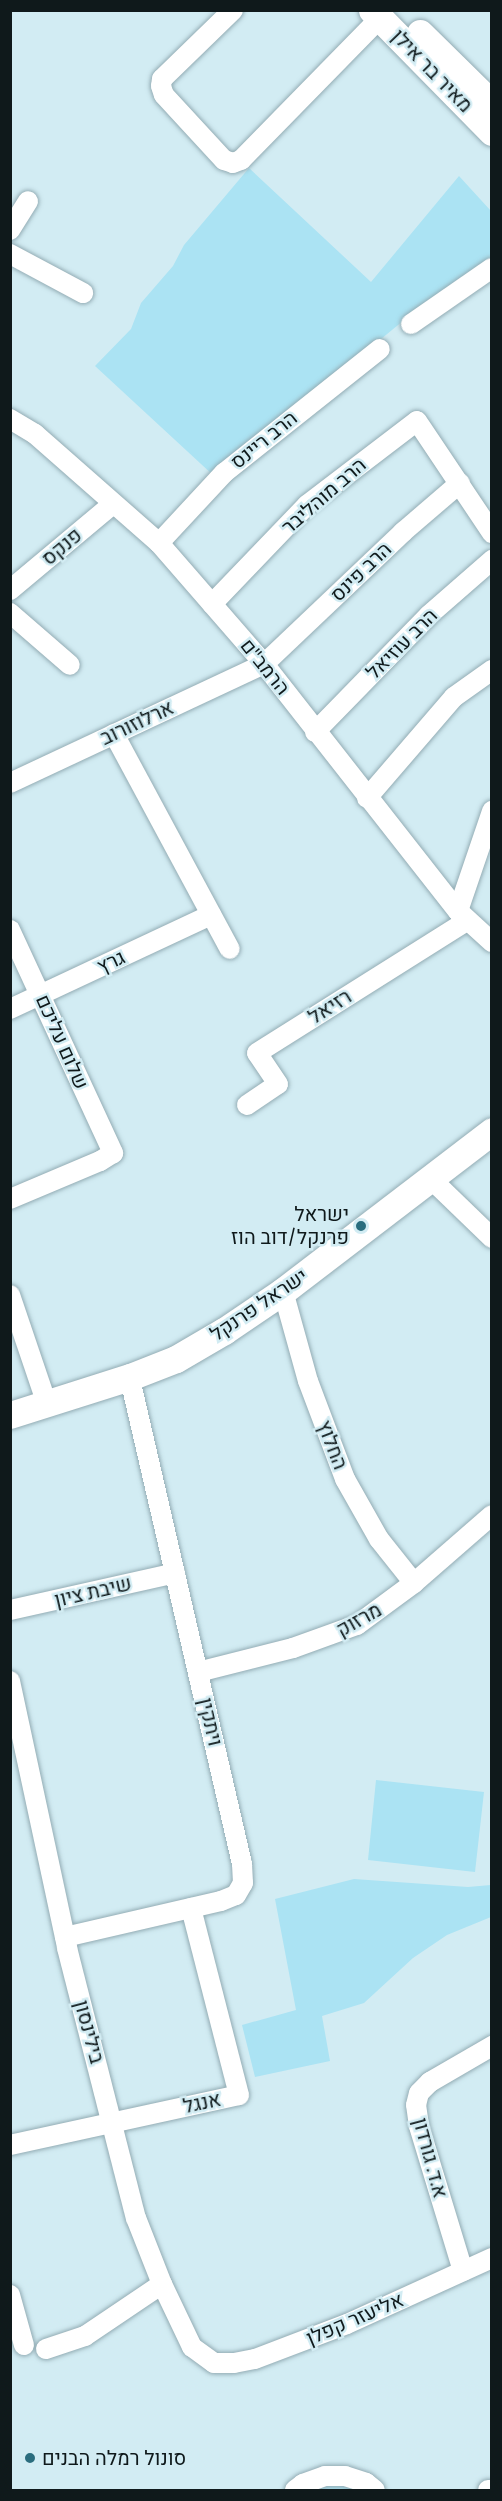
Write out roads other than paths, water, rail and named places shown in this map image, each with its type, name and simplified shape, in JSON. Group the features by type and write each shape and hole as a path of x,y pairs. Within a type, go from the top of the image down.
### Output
{"street":[{"path":"233,10 162,79 161,86 164,95 217,153 224,160 233,163 241,160 382,13"},
{"name":"מאיר בר אילן","path":"382,13 492,104"},
{"name":"מאיר בר אילן","path":"382,13 492,132"},
{"path":"10,230 28,201"},
{"path":"10,254 83,293"},
{"path":"411,324 492,268"},
{"name":"הרב ריינס","path":"159,543 224,473 380,349"},
{"name":"הרמב\"ם","path":"10,419 35,434 159,543 264,664 315,732 462,916 492,942"},
{"name":"הרב מוהליבר","path":"212,604 308,505 417,421 460,483"},
{"path":"460,483 492,533"},
{"name":"הרב פינס","path":"264,664 403,532 460,483"},
{"name":"פנקס","path":"10,590 113,504"},
{"name":"הרב עוזיאל","path":"315,732 429,615 492,560"},
{"path":"10,613 70,665"},
{"name":"ארלוזורוב","path":"10,783 264,664"},
{"path":"367,798 454,697 492,670"},
{"path":"114,734 230,949"},
{"path":"462,916 492,811"},
{"name":"גרץ","path":"10,1009 211,915"},
{"name":"רזיאל","path":"248,1106 278,1084 257,1053 462,916"},
{"name":"שלום עליכם","path":"10,930 112,1153 100,1161 10,1199"},
{"name":"ישראל פרנקל","path":"10,1415 130,1377 176,1359 283,1291 431,1179 487,1132"},
{"path":"431,1179 492,1238"},
{"name":"החלוץ","path":"283,1291 308,1381 345,1479 379,1539 414,1583"},
{"path":"10,1295 47,1404"},
{"name":"ויתקין","path":"65,1937 191,1908 236,1895 243,1883 242,1864 130,1377"},
{"name":"מרזוק","path":"198,1672 329,1637 357,1625 414,1583 492,1515"},
{"name":"שיבת ציון","path":"10,1610 175,1573"},
{"name":"בילינסון","path":"10,1681 65,1937 136,2218 162,2284 192,2347 214,2363"},
{"name":"אנגל","path":"10,2145 239,2095 191,1908"},
{"name":"א.ד. גורדון","path":"463,2271 419,2126 416,2105 419,2093 430,2082 492,2046"},
{"name":"אליעזר קפלן","path":"214,2363 234,2363 255,2359 298,2343 347,2324 492,2258"},
{"path":"46,2349 85,2336 162,2284"},
{"path":"10,2295 24,2345"},
{"path":"296,2490 303,2484 325,2476 345,2476 366,2483 375,2490"}],"place":[{"name":"ישראל פרנקל/דוב הוז","path":"361,1226"},
{"name":"סונול רמלה הבנים","path":"30,2458"}]}
